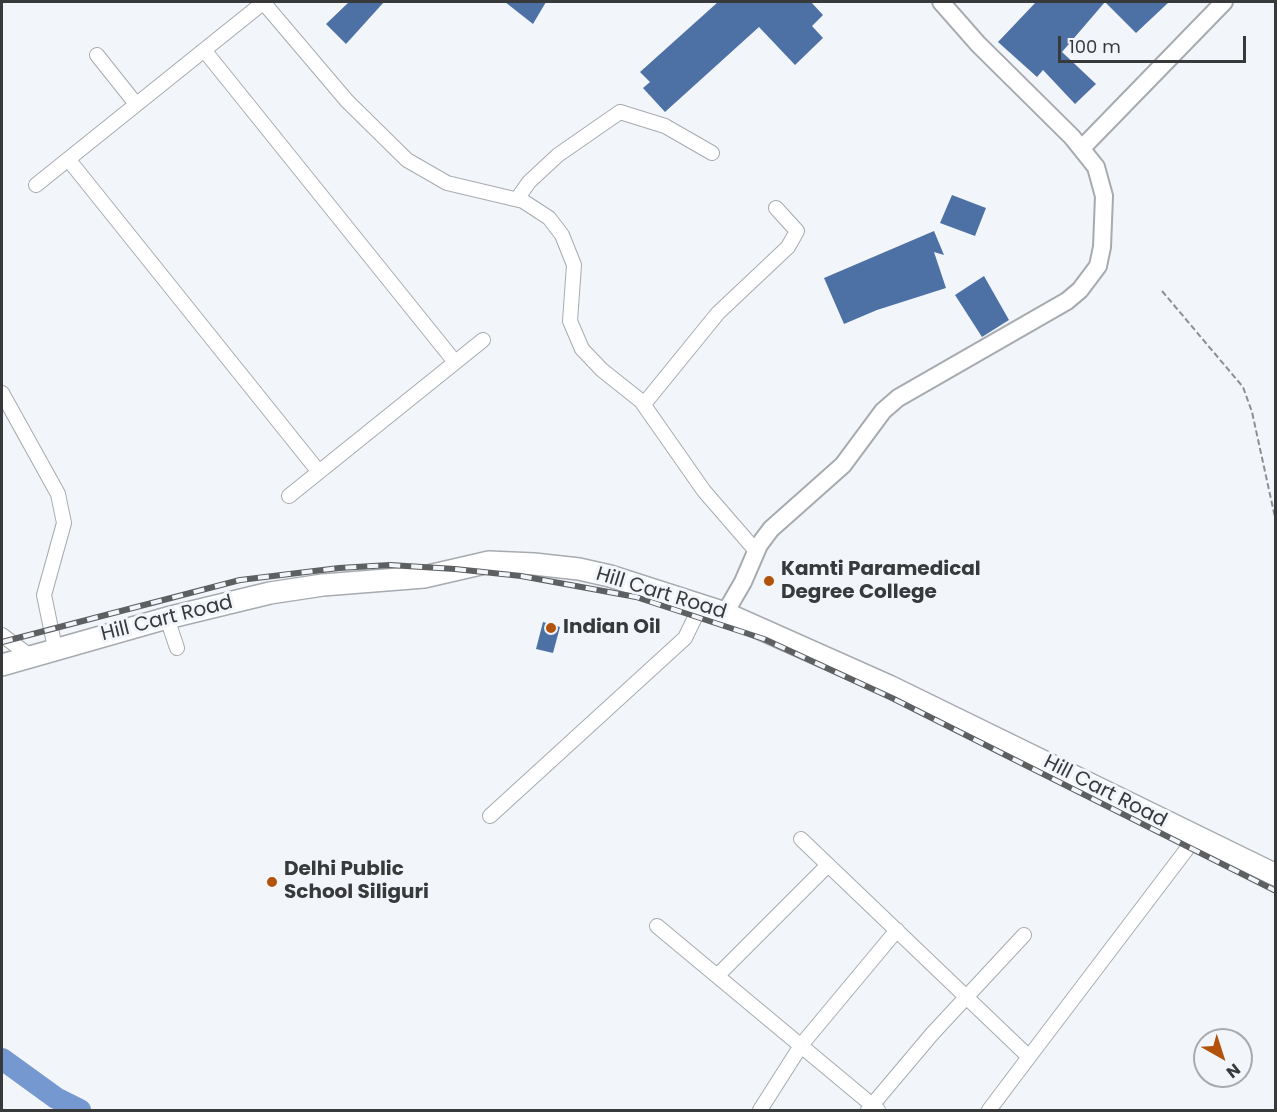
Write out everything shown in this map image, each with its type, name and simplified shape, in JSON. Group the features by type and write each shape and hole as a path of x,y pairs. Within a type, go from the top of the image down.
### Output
{"highway":[{"name":"Hill Cart Road","path":"2,665 55,648 167,618 270,593 322,585 424,577 489,562 510,562 610,576 725,613 888,686 1275,875"}],"street":[{"path":"36,185 264,2 347,101 407,160 447,183 517,199 536,207 549,218 569,250 574,265 575,282 570,321 582,349 591,360 644,404 704,491 756,551"},
{"path":"725,613 756,551 771,528 791,508 843,465 872,423 890,405 1067,301 1080,290 1098,266 1102,247 1104,196 1096,167 1082,148 978,44 941,2"},
{"path":"1082,148 1224,2"},
{"path":"204,50 455,362"},
{"path":"97,55 136,104"},
{"path":"517,199 529,182 558,155 620,112 665,126 712,153"},
{"path":"68,159 319,472"},
{"path":"644,404 718,313 788,247 797,231 776,208"},
{"path":"289,496 483,340"},
{"path":"2,393 58,494 64,523 58,552 44,595 55,648"},
{"path":"490,816 685,638 701,605"},
{"path":"167,618 177,648"},
{"path":"2,634 30,656"},
{"path":"989,1110 1196,837"},
{"path":"801,838 1029,1057"},
{"path":"717,976 828,865"},
{"path":"657,926 802,1044 873,1109 932,1034 1024,935"},
{"path":"760,1110 802,1044 897,930"}],"path":[{"path":"1162,291 1243,387 1255,423 1275,522"}],"building":[{"path":"349,2 384,2 346,44 326,24"},
{"path":"505,2 546,2 533,24"},
{"path":"718,2 811,2 823,15 812,26 823,38 795,65 759,27 665,112 643,88 650,82 640,72"},
{"path":"1036,2 1105,2 1062,52 1096,84 1075,104 1043,70 1037,77 998,42"},
{"path":"1105,2 1169,2 1136,33"},
{"path":"952,195 986,208 975,236 940,223"},
{"path":"934,231 944,255 934,252 946,288 877,310 844,324 824,278"},
{"path":"984,276 1009,320 982,337 955,295"},
{"path":"543,622 560,627 553,653 536,649"}],"waterway":[{"path":"2,1059 56,1098 80,1110"}],"railway":[{"path":"2,642 240,580 339,568 390,565 455,569 521,576 636,597 764,639 892,698 1276,891"}],"place":[{"name":"Kamti Paramedical Degree College","path":"769,581"},
{"name":"Indian Oil","path":"551,628"},
{"name":"Delhi Public School Siliguri","path":"272,882"}]}
